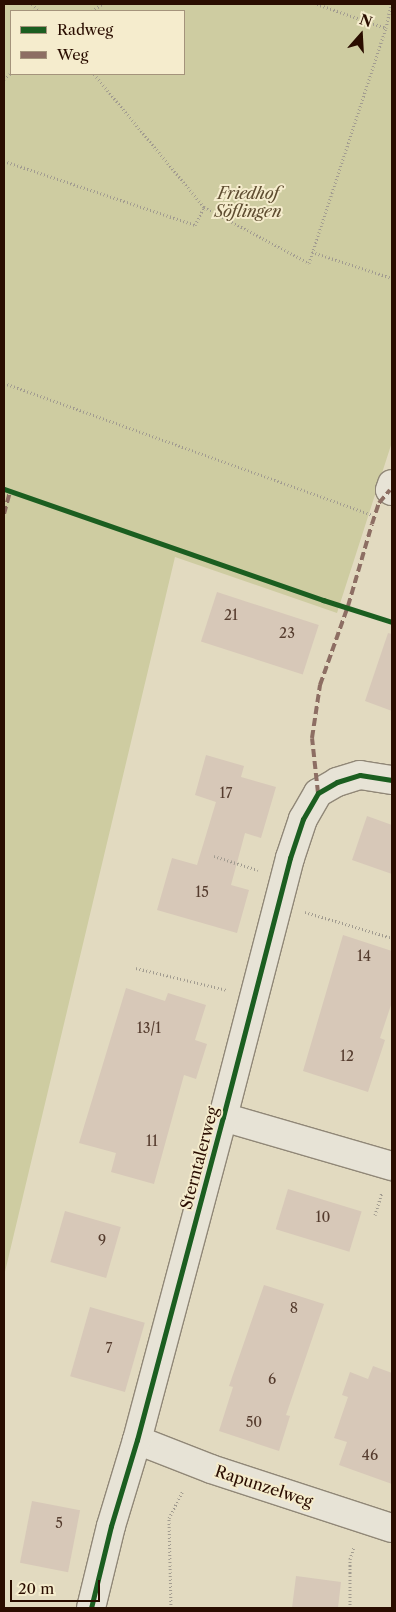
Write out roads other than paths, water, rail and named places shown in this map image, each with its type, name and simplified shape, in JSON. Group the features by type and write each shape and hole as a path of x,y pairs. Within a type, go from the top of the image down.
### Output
{"street":[{"name":"Sterntalerweg","path":"90,1608 111,1526 137,1440 281,891 303,819 318,793 336,782 360,776 392,780"},
{"name":"Sterntalerweg","path":"223,1117 392,1166"},
{"name":"Rapunzelweg","path":"137,1440 211,1469 392,1528"}],"park label":[{"name":"Friedhof Söflingen","path":"248,202"}]}
